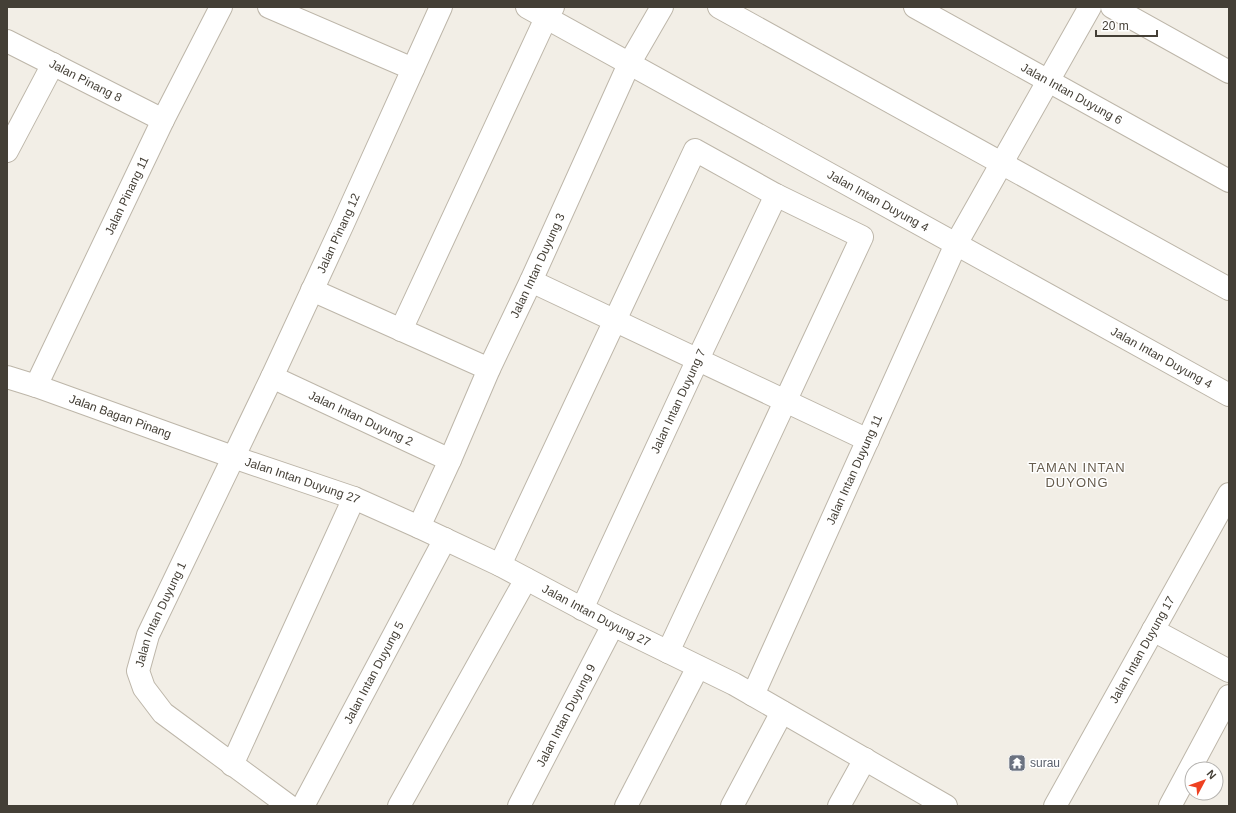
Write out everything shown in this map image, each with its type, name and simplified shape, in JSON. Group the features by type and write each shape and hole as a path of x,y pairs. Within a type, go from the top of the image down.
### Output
{"street":[{"name":"Jalan Pinang 11","path":"36,386 163,120 221,7"},
{"path":"269,7 413,69"},
{"name":"Jalan Pinang 12","path":"233,457 272,377 441,7"},
{"name":"Jalan Intan Duyung 4","path":"527,7 550,13 630,64 1229,395"},
{"name":"Jalan Intan Duyung 3","path":"420,527 489,369 630,64 662,7"},
{"path":"719,7 1229,288"},
{"name":"Jalan Intan Duyung 6","path":"914,7 1229,181"},
{"name":"Jalan Intan Duyung 11","path":"752,695 956,244 1090,7"},
{"path":"1112,7 1229,72"},
{"path":"401,330 550,13"},
{"name":"Jalan Pinang 8","path":"7,41 163,120"},
{"path":"7,151 53,64"},
{"path":"500,565 695,150 776,195 862,237 668,652"},
{"name":"Jalan Intan Duyung 7","path":"582,609 776,195"},
{"path":"531,281 868,440"},
{"path":"312,290 489,369"},
{"name":"Jalan Bagan Pinang","path":"7,377 233,457"},
{"name":"Jalan Intan Duyung 2","path":"272,377 450,460"},
{"name":"Jalan Intan Duyung 27","path":"233,457 354,498 500,565 613,625 698,666 752,695 865,759 924,801 946,806"},
{"name":"Jalan Intan Duyung 1","path":"233,457 148,635 138,671 144,688 164,713 289,806"},
{"name":"Jalan Intan Duyung 17","path":"1055,806 1229,494"},
{"path":"232,765 354,498"},
{"name":"Jalan Intan Duyung 5","path":"303,806 445,539"},
{"path":"399,806 526,579"},
{"name":"Jalan Intan Duyung 9","path":"518,806 613,625"},
{"path":"1153,630 1229,671"},
{"path":"626,806 698,666"},
{"path":"1170,806 1229,696"},
{"path":"732,806 782,712"},
{"path":"839,806 865,759"}],"place":[{"name":"surau","path":"1017,763"}],"district":[{"name":"TAMAN INTAN DUYONG","path":"1077,474"}]}
